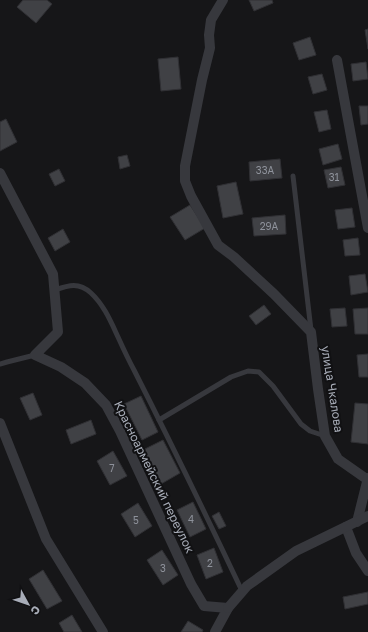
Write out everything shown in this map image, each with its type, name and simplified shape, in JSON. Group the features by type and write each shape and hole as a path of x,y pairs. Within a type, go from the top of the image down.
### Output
{"street":[{"path":"224,0 210,20 208,35 210,48 185,166 185,181 190,196 218,245 234,257 274,294 311,332"},
{"path":"336,60 368,228"},
{"path":"0,173 53,274 58,332 35,355"},
{"name":"улица Чкалова","path":"311,332 325,436 338,459 368,479 357,522"},
{"name":"Красноармейский переулок","path":"35,355 61,367 85,383 106,405 120,431 191,584 204,606 228,608"},
{"path":"0,423 46,539 102,632"},
{"path":"215,632 228,608 247,586 296,552 368,516"},
{"path":"346,527 356,554 368,571"}],"lane":[{"path":"293,176 311,332"},
{"path":"55,290 66,286 75,285 84,288 106,311 124,351 194,489 242,591"},
{"path":"0,364 35,355"},
{"path":"159,420 231,377 248,371 259,372 268,381 301,424 310,431 325,436"}],"building":[{"path":"23,0 47,0 52,4 36,23 17,7"},
{"path":"249,0 272,0 273,3 254,11"},
{"path":"368,29 368,49 365,30"},
{"path":"310,37 316,55 299,60 293,43"},
{"path":"178,57 181,89 161,91 158,59"},
{"path":"366,62 368,79 353,81 351,64"},
{"path":"322,74 327,90 313,94 308,77"},
{"path":"359,106 368,106 368,124 361,125"},
{"path":"327,110 331,129 319,132 314,112"},
{"path":"6,119 17,142 0,151 0,122"},
{"path":"338,144 342,159 323,165 319,149"},
{"path":"127,155 130,166 120,169 118,157"},
{"path":"280,159 282,178 250,181 249,162"},
{"path":"341,167 345,185 328,188 324,170"},
{"path":"59,169 65,181 55,186 49,174"},
{"path":"236,182 243,214 223,218 217,186"},
{"path":"190,205 205,228 185,240 170,217"},
{"path":"352,208 355,227 338,229 335,210"},
{"path":"285,215 286,234 254,236 252,218"},
{"path":"63,229 70,242 55,251 48,238"},
{"path":"358,238 360,255 345,256 343,240"},
{"path":"365,274 368,292 351,295 349,276"},
{"path":"264,305 271,314 256,325 249,316"},
{"path":"345,308 347,326 332,327 330,309"},
{"path":"368,308 368,334 355,334 353,309"},
{"path":"368,354 368,377 359,377 357,355"},
{"path":"33,393 42,415 30,420 20,398"},
{"path":"141,396 158,432 142,440 124,404"},
{"path":"355,403 368,404 368,444 351,442"},
{"path":"91,420 96,434 71,444 66,430"},
{"path":"163,440 180,473 161,484 143,450"},
{"path":"113,451 127,476 110,485 97,461"},
{"path":"193,502 206,529 190,537 177,510"},
{"path":"138,503 152,526 135,537 121,514"},
{"path":"219,512 226,526 219,529 212,516"},
{"path":"214,548 223,572 206,579 197,555"},
{"path":"162,550 178,575 163,585 147,560"},
{"path":"43,570 62,601 47,609 29,579"},
{"path":"368,592 368,604 345,609 343,597"},
{"path":"72,615 82,632 64,632 59,623"},
{"path":"188,621 203,630 202,632 181,632"}]}
